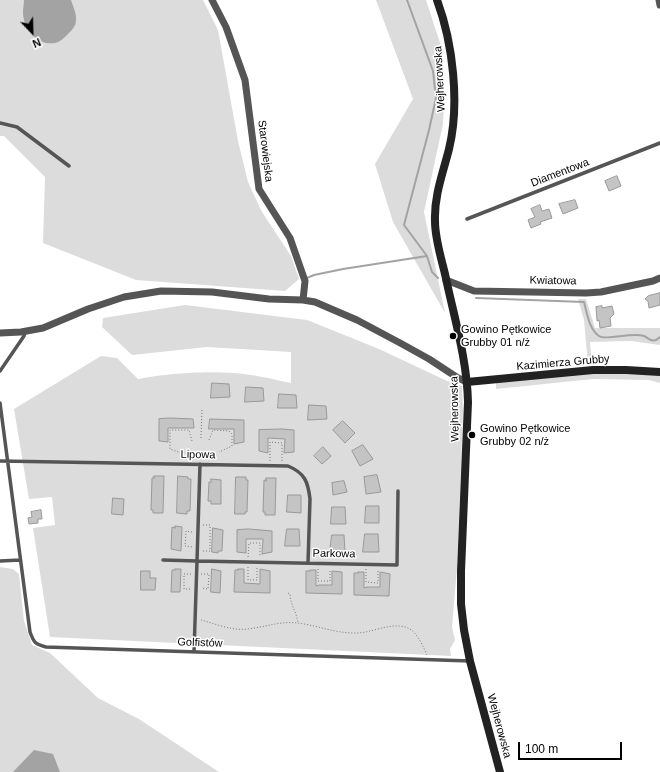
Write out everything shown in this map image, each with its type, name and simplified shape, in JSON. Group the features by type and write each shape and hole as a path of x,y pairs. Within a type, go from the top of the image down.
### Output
{"street":[{"name":"Starowiejska","path":"212,0 226,27 245,80 259,189 290,238 305,281 303,300"},
{"name":"Wejherowska","path":"437,0 448,36 453,87 452,132 437,193 434,219 436,237 463,354 467,382 468,422 461,571 464,630 470,661 500,772"},
{"path":"659,0 660,4"},
{"name":"Kwiatowa","path":"446,280 474,291 586,293 600,292 653,281 660,278"},
{"path":"0,333 43,328 124,296 161,291 212,292 269,299 303,300 315,302 357,320 429,359 458,378 467,382"},
{"name":"Kazimierza Grubby","path":"467,382 587,370 660,372"}],"lane":[{"path":"0,123 17,127 69,166"},
{"name":"Diamentowa","path":"467,219 660,143"},
{"path":"0,371 24,336 25,331"},
{"path":"0,404 20,560 0,561"},
{"name":"Lipowa","path":"0,461 288,466 301,473 306,480 309,489 308,563"},
{"path":"194,652 200,464"},
{"name":"Parkowa","path":"163,560 397,565 398,491"},
{"name":"Golfistów","path":"20,560 30,632 34,641 46,647 470,661"}],"path":[{"path":"201,438 202,408"},
{"path":"181,452 170,449 170,430 189,430 192,440"},
{"path":"209,440 214,430 229,431 232,434 232,446 219,452"},
{"path":"270,465 270,442 282,443 282,466"},
{"path":"198,524 210,525 210,551 185,546 186,531 198,532"},
{"path":"249,542 260,543 258,562 257,580 248,580 249,542"},
{"path":"318,563 318,581 330,581 330,563"},
{"path":"366,564 366,582 378,583 378,564"},
{"path":"184,574 197,574 209,574 208,589 184,589 184,574"},
{"path":"288,593 290,594 290,601 294,607 298,623"},
{"path":"195,619 234,629 247,630 276,623 298,623 327,630 354,633 362,633 391,627 404,627 410,629 414,633 429,659"}],"shaded area":[{"path":"0,0 203,0 218,30 238,141 248,182 262,212 291,256 299,279 285,291 136,280 43,243 45,177 4,136 0,136"},
{"path":"24,0 71,0 76,16 75,25 59,42 42,42 32,35 25,24 23,12"},
{"path":"376,0 426,0 442,49 444,101 443,124 424,212 445,313 393,222 375,164 413,99"},
{"path":"578,299 586,299 595,328 660,328 660,345 631,341 590,342 592,364 588,364 584,320"},
{"path":"185,305 307,320 379,349 447,381 462,386 463,410 457,568 452,627 455,640 450,649 451,656 50,637 33,528 55,525 52,497 29,499 14,409 101,356 117,358 138,379 162,375 221,372 247,374 291,383 291,352 207,347 132,355 102,327 103,318"},
{"path":"608,372 660,375 660,383 649,380 593,379 496,389 496,382"},
{"path":"0,567 13,569 19,574 24,621 32,645 50,653 98,698 139,719 219,772 0,772"},
{"path":"34,750 53,754 60,772 13,772"}],"building":[{"path":"617,176 621,186 609,191 605,181"},
{"path":"575,200 578,208 563,214 559,204"},
{"path":"540,205 542,211 549,209 552,218 540,222 541,224 531,228 528,220 535,217 531,209"},
{"path":"660,293 660,305 649,308 648,301 645,299 648,296"},
{"path":"602,306 602,308 612,306 614,314 610,318 611,326 600,328 599,320 597,321 596,307"},
{"path":"212,383 229,384 230,397 211,398"},
{"path":"246,387 263,388 264,401 245,402"},
{"path":"279,394 296,395 297,408 278,408"},
{"path":"309,405 326,406 327,419 308,420"},
{"path":"159,419 193,419 194,428 168,428 168,442 159,441"},
{"path":"210,419 244,420 244,442 234,444 234,429 209,429"},
{"path":"343,421 355,433 345,443 333,430"},
{"path":"259,430 294,430 294,452 284,453 285,439 268,438 268,453 259,451"},
{"path":"363,445 373,459 360,466 352,451"},
{"path":"323,447 331,456 322,464 314,456"},
{"path":"377,475 381,492 366,494 364,477"},
{"path":"154,476 164,476 163,513 153,513 153,510 151,510 152,478 154,478"},
{"path":"178,476 188,477 188,479 191,479 190,511 187,511 187,514 177,513"},
{"path":"236,477 246,477 246,480 248,480 247,512 245,512 245,514 235,514"},
{"path":"266,478 276,478 275,515 265,515 265,512 263,512 264,480 266,481"},
{"path":"211,479 221,480 221,504 211,504 211,501 208,501 209,482 211,482"},
{"path":"344,481 347,492 333,495 332,483"},
{"path":"288,495 301,495 301,513 287,512"},
{"path":"113,498 124,499 123,515 112,514"},
{"path":"366,506 379,506 379,523 365,523"},
{"path":"332,507 345,507 346,524 331,524"},
{"path":"41,510 42,519 38,519 38,523 29,524 28,518 32,517 31,512"},
{"path":"175,526 182,527 181,551 171,549 172,527 175,528"},
{"path":"213,528 223,530 222,551 218,551 218,553 212,552"},
{"path":"249,529 272,531 272,552 262,554 263,539 246,539 246,553 237,552 237,530"},
{"path":"287,529 299,529 300,546 285,546"},
{"path":"365,534 378,534 379,552 363,552"},
{"path":"332,535 344,535 345,552 330,552"},
{"path":"181,569 180,592 171,592 172,570"},
{"path":"212,569 221,571 220,593 211,592"},
{"path":"244,569 244,583 260,584 260,569 270,571 270,593 234,592 235,570"},
{"path":"316,570 316,586 332,585 332,571 342,572 342,594 306,593 306,571"},
{"path":"141,571 150,571 150,578 156,578 155,590 141,590"},
{"path":"364,572 364,588 380,587 380,572 390,574 389,596 354,595 354,573"}],"waterway":[{"path":"407,0 433,71 436,98 404,225 427,256 432,272 438,278"},
{"path":"307,278 314,275 343,269 427,256"},
{"path":"476,298 584,302 587,316 593,329 599,336 607,338 639,335 653,341 660,337"}],"place":[{"name":"Gowino Pętkowice Grubby 01 n/ż","path":"453,336"},
{"name":"Gowino Pętkowice Grubby 02 n/ż","path":"472,435"}]}
